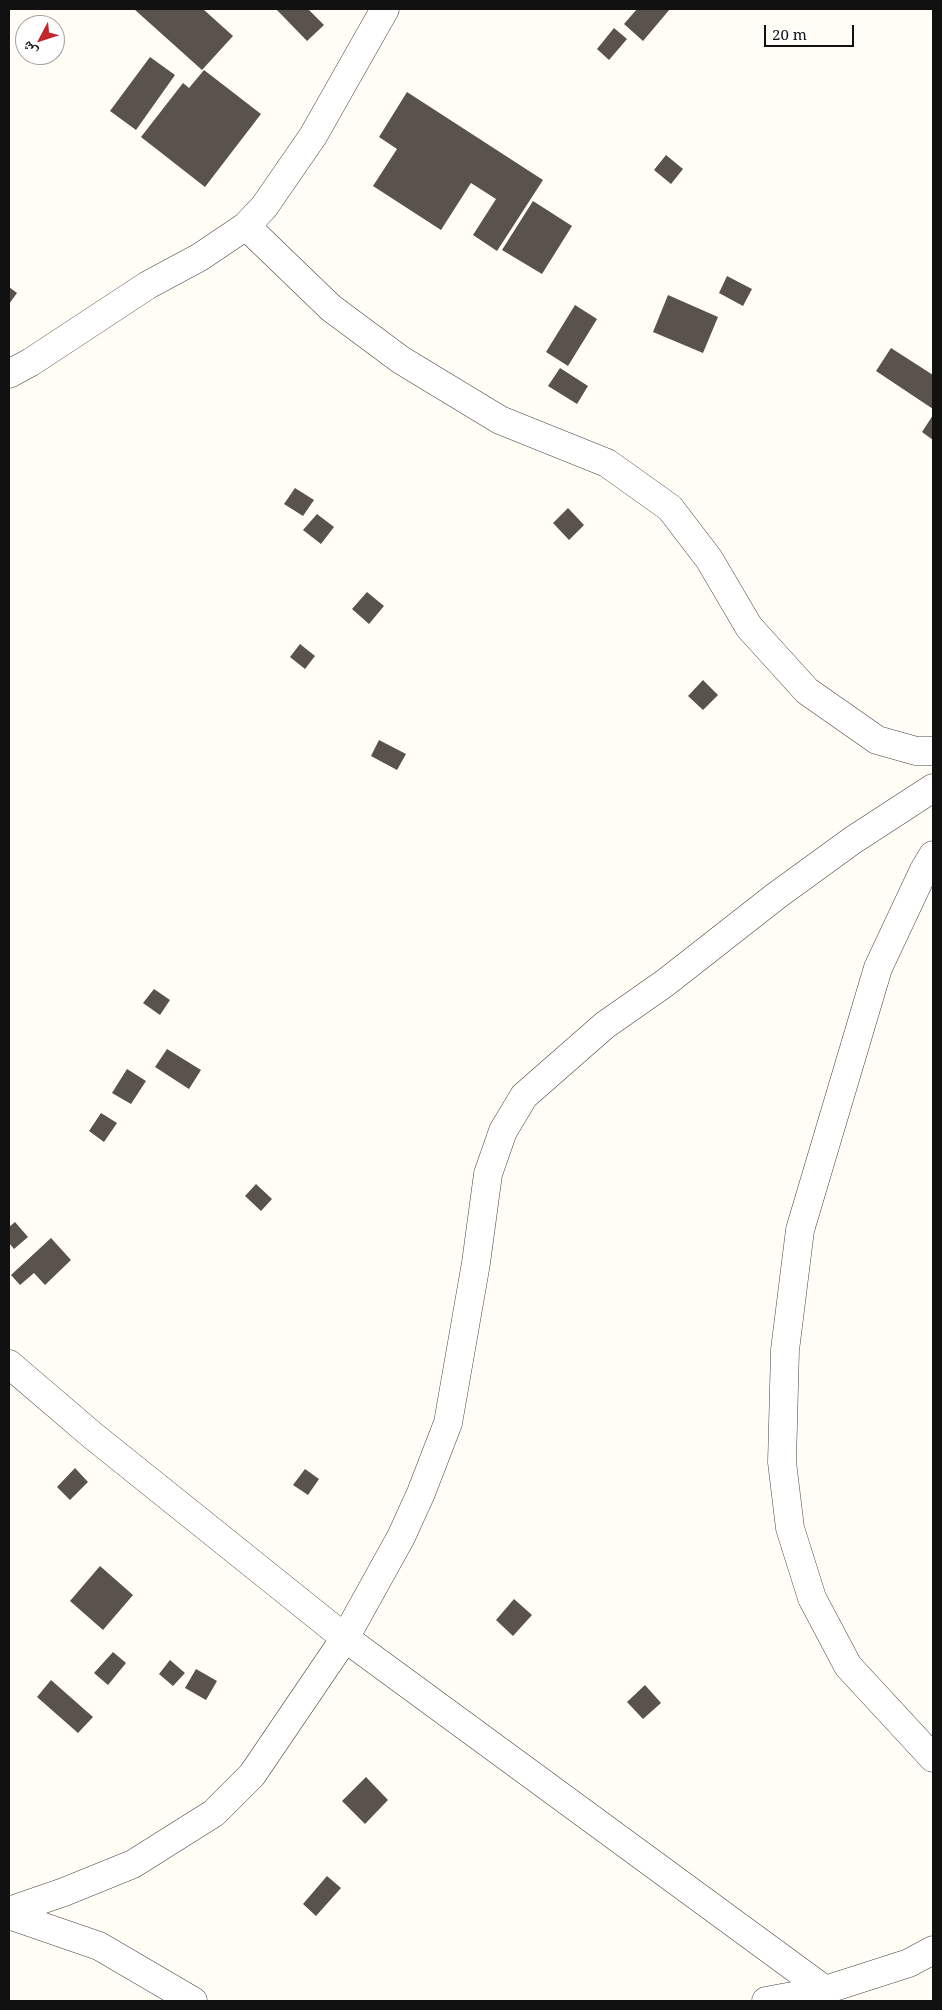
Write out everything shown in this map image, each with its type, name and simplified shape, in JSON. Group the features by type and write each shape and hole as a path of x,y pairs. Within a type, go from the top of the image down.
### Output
{"street":[{"path":"9,374 31,362 148,285 200,257 246,226 264,207 313,136 385,9"},
{"path":"246,226 331,308 401,360 500,420 607,463 670,508 709,559 749,627 807,690 877,740 916,751 933,751"},
{"path":"9,1911 64,1892 133,1864 214,1814 252,1775 345,1638 401,1537 421,1493 448,1423 476,1263 488,1174 503,1131 524,1096 605,1025 665,983 776,896 853,840 933,788"},
{"path":"933,855 924,870 878,968 800,1230 785,1350 782,1462 790,1528 812,1598 848,1666 933,1758"},
{"path":"9,1364 92,1435 345,1638 824,1990"},
{"path":"9,1916 99,1946 193,2001"},
{"path":"766,2001 824,1990 909,1963 933,1950"}],"building":[{"path":"134,9 203,9 233,36 202,70"},
{"path":"276,9 308,9 324,25 307,41"},
{"path":"637,9 670,9 643,41 624,24"},
{"path":"614,28 627,39 609,60 597,49"},
{"path":"150,57 175,75 136,130 110,111"},
{"path":"204,70 261,114 205,187 141,137 183,83 189,88"},
{"path":"407,92 543,180 497,251 473,235 496,199 471,183 441,230 373,186 397,149 379,137"},
{"path":"666,155 683,169 671,184 654,170"},
{"path":"533,201 572,226 542,274 502,250"},
{"path":"727,276 752,289 743,306 719,293"},
{"path":"9,287 17,293 9,304"},
{"path":"668,295 718,317 703,353 653,332"},
{"path":"575,305 597,319 568,366 546,352"},
{"path":"891,348 933,375 933,409 876,371"},
{"path":"560,368 588,386 577,404 548,386"},
{"path":"933,415 933,440 922,432"},
{"path":"295,488 314,500 303,516 284,504"},
{"path":"568,508 584,525 569,540 553,523"},
{"path":"317,514 334,527 321,544 303,530"},
{"path":"367,592 384,606 369,624 352,609"},
{"path":"300,644 315,656 305,669 290,657"},
{"path":"703,680 718,695 703,710 688,696"},
{"path":"379,740 406,754 397,770 371,756"},
{"path":"154,989 170,1000 160,1015 143,1003"},
{"path":"167,1049 201,1070 189,1089 155,1067"},
{"path":"127,1069 146,1081 131,1104 112,1093"},
{"path":"101,1113 117,1123 104,1142 89,1131"},
{"path":"256,1184 272,1199 261,1211 245,1196"},
{"path":"15,1222 28,1237 14,1249 9,1243 9,1227"},
{"path":"51,1238 71,1260 45,1285 34,1273 20,1285 11,1275"},
{"path":"75,1468 88,1482 70,1500 57,1487"},
{"path":"305,1469 319,1479 308,1495 293,1485"},
{"path":"100,1566 133,1595 103,1630 70,1601"},
{"path":"514,1599 532,1615 513,1636 496,1620"},
{"path":"113,1652 126,1663 108,1685 94,1673"},
{"path":"170,1660 185,1673 173,1686 159,1674"},
{"path":"196,1669 217,1681 206,1700 185,1688"},
{"path":"51,1680 93,1717 78,1733 37,1697"},
{"path":"645,1685 661,1703 643,1719 627,1702"},
{"path":"366,1777 388,1800 365,1824 342,1801"},
{"path":"327,1876 341,1888 316,1916 303,1904"}]}
